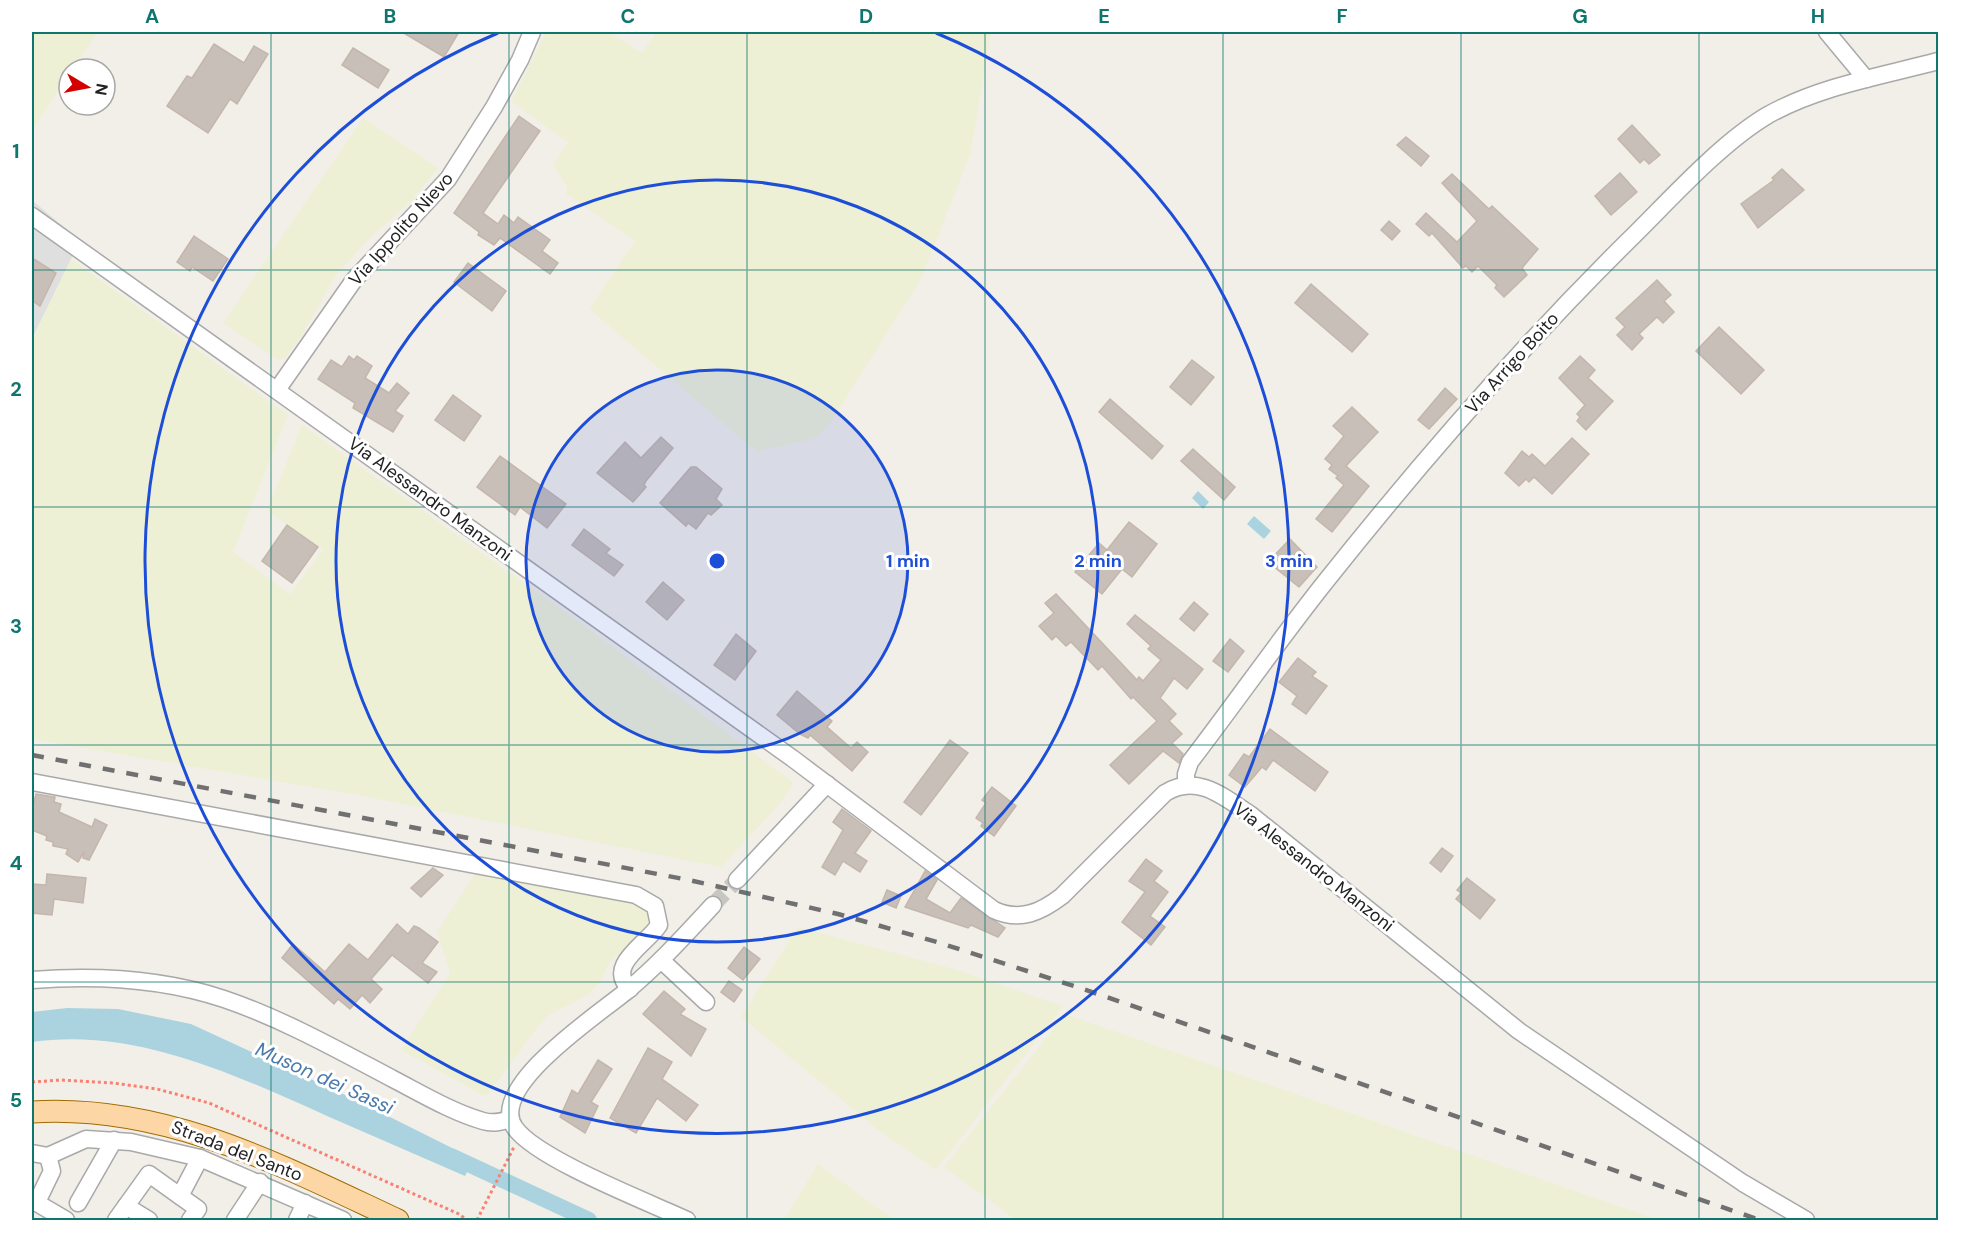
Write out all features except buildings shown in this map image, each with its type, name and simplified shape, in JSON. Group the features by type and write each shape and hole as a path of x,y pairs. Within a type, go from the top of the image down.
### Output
{"main road":[{"name":"Strada del Santo","path":"32,1112 60,1110 117,1114 171,1125 213,1138 398,1221"}],"street":[{"name":"Via Ippolito Nievo","path":"278,390 354,280 448,179 494,107 520,60 532,32"},
{"path":"1827,32 1866,79"},
{"name":"Via Arrigo Boito","path":"1186,784 1190,762 1324,583 1442,442 1565,303 1691,178 1767,116 1812,96 1866,79 1938,61"},
{"name":"Via Alessandro Manzoni","path":"32,216 828,784 994,910 1015,916 1030,915 1052,903 1166,793 1186,784 1204,787 1251,815 1519,1031 1743,1184 1806,1221"},
{"path":"32,782 636,894 655,906 659,925 652,936 631,954 624,965 621,974 623,982 630,989"},
{"path":"737,880 828,784"},
{"path":"687,1221 559,1160 521,1135 510,1119 510,1111 517,1093 540,1061 630,989 713,905"},
{"path":"661,960 706,1002"},
{"path":"32,980 103,977 168,984 207,994 295,1029 428,1097 482,1121 497,1123 510,1119"},
{"path":"66,1221 34,1201 52,1171 40,1155 86,1139 131,1142 200,1158 260,1182 343,1221"},
{"path":"78,1203 114,1140"},
{"path":"180,1196 200,1158"},
{"path":"116,1221 149,1174 198,1209 190,1221"},
{"path":"235,1221 260,1182"},
{"path":"297,1221 305,1203"},
{"path":"126,1206 149,1221"}],"path":[{"path":"32,1082 61,1080 113,1083 157,1089 209,1103 459,1214 467,1221"},
{"path":"478,1219 513,1149"}],"shaded area":[{"path":"32,200 80,241 32,339"}],"green space":[{"path":"32,32 98,32 81,57 57,57 57,92 32,130"},
{"path":"546,32 609,32 642,53 656,32 991,32 970,155 921,279 827,428 816,438 757,452 589,309 635,241 566,194 567,187 553,164 568,142 511,102"},
{"path":"363,118 438,168 412,200 368,240 336,275 303,333 286,357 279,361 223,323"},
{"path":"71,259 288,415 233,552 290,594 323,549 267,511 302,425 583,625 794,783 779,805 721,867 358,795 32,739 32,339"},
{"path":"476,872 640,904 651,919 650,926 610,962 600,982 588,995 550,1014 540,1024 486,1097 401,1050 450,973 437,932"},
{"path":"798,927 954,969 1063,1006 936,1170 878,1130 741,1017"},
{"path":"1065,1014 1659,1220 1016,1220 944,1167"},
{"path":"818,1164 894,1220 784,1220"}],"water":[{"path":"1198,491 1209,502 1203,509 1192,498"},
{"path":"1254,516 1271,531 1264,539 1247,524"},
{"path":"67,1008 118,1009 191,1024 354,1099 474,1159 465,1176 257,1085 184,1058 108,1041 70,1039 32,1042 32,1012"}],"waterway":[{"name":"Muson dei Sassi","path":"451,1156 589,1220"}],"tunnel":[{"path":"713,905 737,880"}],"railway":[{"path":"32,755 689,880 838,914 937,942 1080,988 1760,1220"}]}
